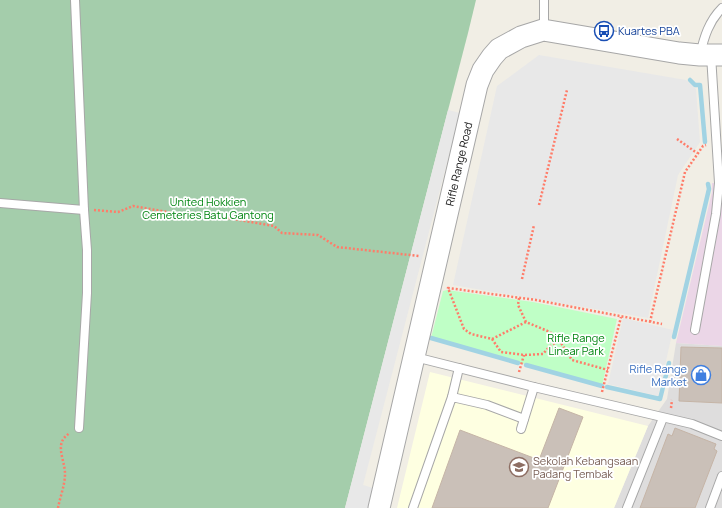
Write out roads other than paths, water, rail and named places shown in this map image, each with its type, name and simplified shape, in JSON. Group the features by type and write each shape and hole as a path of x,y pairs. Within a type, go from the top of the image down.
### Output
{"street":[{"name":"Rifle Range Road","path":"379,508 477,85 483,70 492,57 499,49 521,36 544,30 711,55"}],"lane":[{"path":"75,0 87,250 87,294 79,428"},
{"path":"544,0 544,30"},
{"path":"695,330 719,209 717,144 711,55 704,36 716,13 722,8"},
{"path":"0,203 84,210"},
{"path":"414,357 663,418 695,424 722,436"},
{"path":"413,508 452,397 459,368"},
{"path":"521,429 534,387"},
{"path":"452,397 486,405 524,419"},
{"path":"627,508 663,418"},
{"path":"710,508 722,476"}],"waterway":[{"path":"690,80 695,85 700,85 705,142"},
{"path":"674,337 709,189 708,184"},
{"path":"431,338 518,363"},
{"path":"607,387 660,399 669,363"},
{"path":"526,365 602,386"}],"place":[{"name":"Kuartes PBA","path":"604,31"},
{"name":"Rifle Range Market","path":"701,375"},
{"name":"Sekolah Kebangsaan Padang Tembak","path":"519,467"}],"park label":[{"name":"United Hokkien Cemeteries Batu Gantong","path":"208,208"},
{"name":"Rifle Range Linear Park","path":"576,344"}]}
